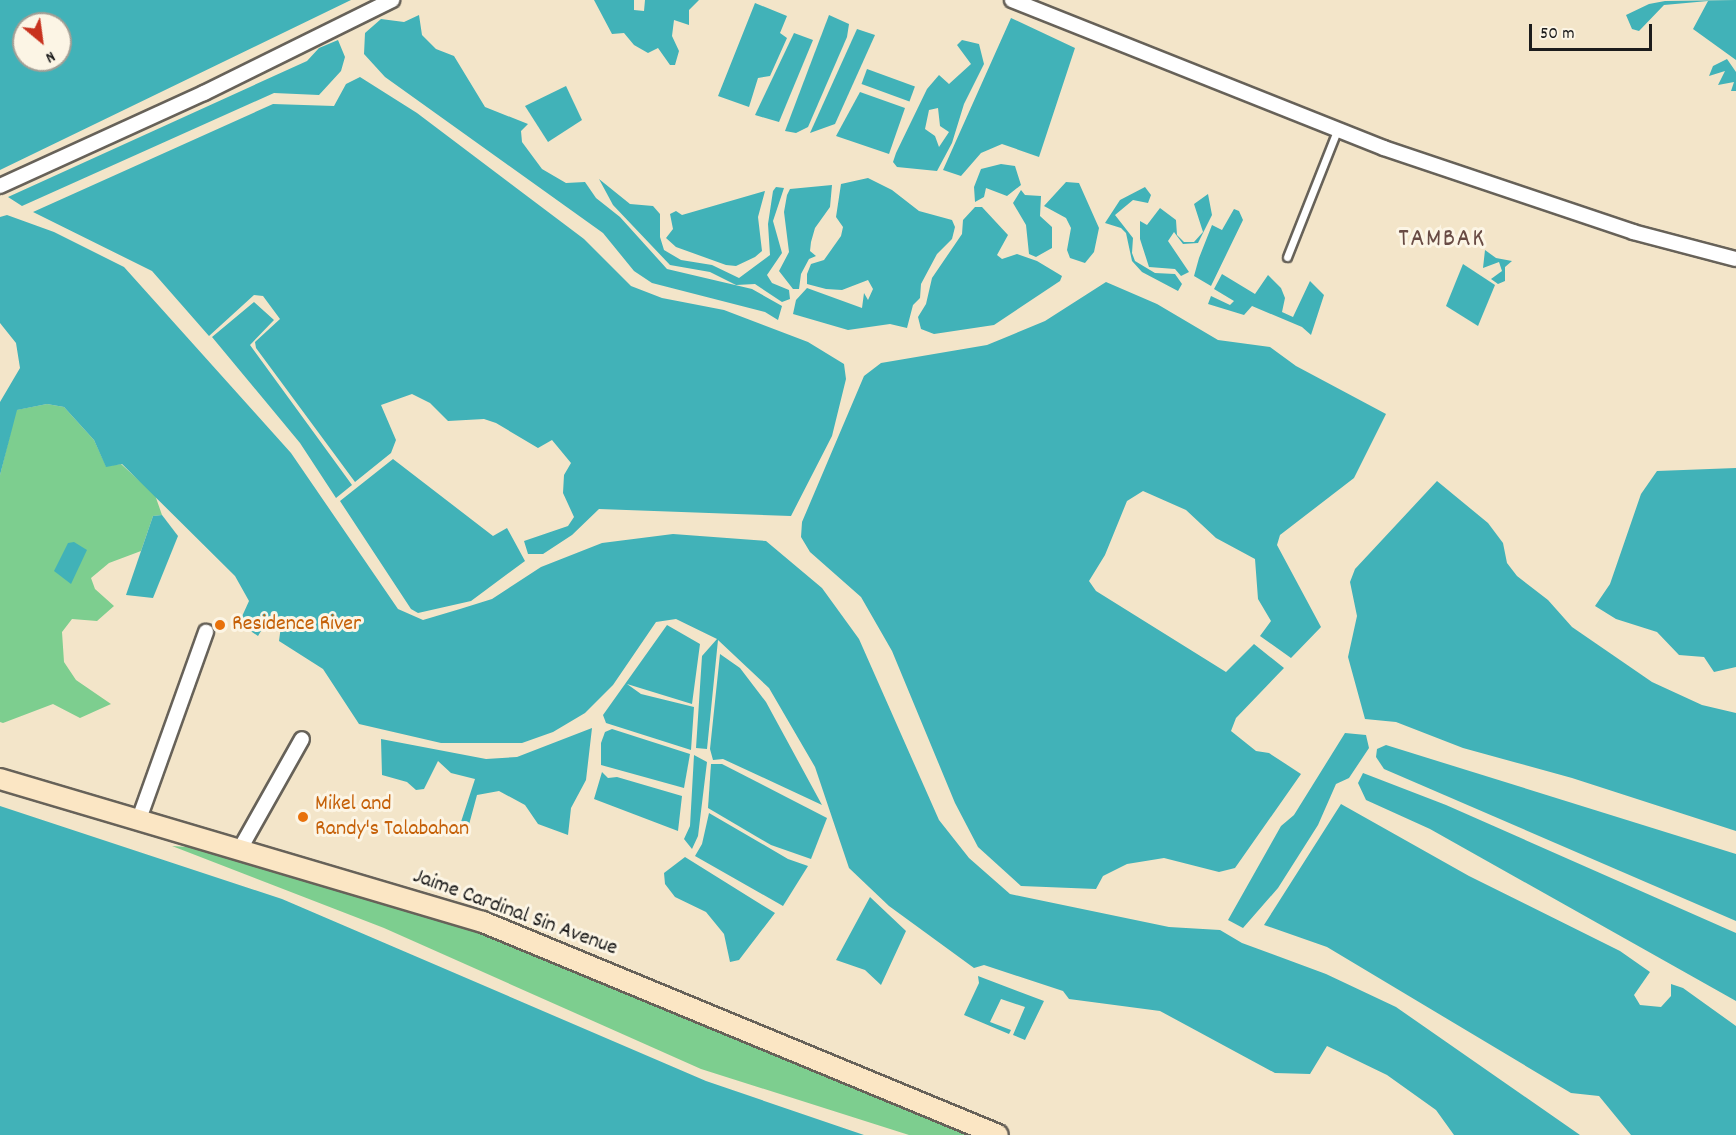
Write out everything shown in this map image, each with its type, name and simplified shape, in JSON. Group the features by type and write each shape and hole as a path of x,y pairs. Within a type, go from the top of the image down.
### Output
{"main road":[{"name":"Jaime Cardinal Sin Avenue","path":"0,779 240,849 523,937 998,1135"}],"street":[{"path":"0,186 204,93 392,0"},
{"path":"1012,0 1337,131 1633,232 1736,260"},
{"path":"139,819 207,632"},
{"path":"240,849 302,739"}],"lane":[{"path":"1287,257 1337,131"}],"green space":[{"path":"47,404 64,407 94,440 106,466 121,464 155,495 162,515 153,516 141,551 109,563 91,578 95,589 114,606 97,621 72,619 62,632 64,662 76,680 111,704 80,718 53,704 3,723 0,722 0,475 16,410"},
{"path":"172,846 202,848 505,938 974,1135 909,1135 701,1069 384,928"}],"water":[{"path":"0,0 351,0 0,170"},
{"path":"594,0 634,0 634,10 644,11 645,0 699,0 689,10 689,25 674,20 672,36 679,51 675,65 670,65 658,48 648,53 634,45 624,33 612,34"},
{"path":"1736,0 1736,60 1693,29 1708,1 1664,5 1639,31 1632,29 1626,15 1649,4 1665,1"},
{"path":"755,3 787,16 780,33 787,38 770,76 758,78 749,107 718,96"},
{"path":"419,15 422,35 436,49 454,56 485,107 528,124 521,131 522,142 542,169 566,183 585,182 596,198 620,217 667,269 752,289 782,306 778,320 765,312 652,283 634,271 603,233 385,77 364,54 365,33 381,19 404,22"},
{"path":"829,15 849,24 847,37 808,127 796,133 785,131"},
{"path":"1011,18 1075,48 1039,157 1002,144 981,153 961,176 943,170"},
{"path":"857,29 875,35 835,124 810,133"},
{"path":"794,33 813,40 779,122 755,115"},
{"path":"338,40 345,57 341,71 319,95 274,93 22,206 8,197 307,61 319,48"},
{"path":"962,40 979,44 984,64 964,104 952,143 937,171 897,167 893,162 896,153 927,89 939,75 949,84 971,64 957,45","holes":["938,108 940,126 949,132 939,147 935,136 925,129 929,110"]},
{"path":"1727,59 1736,72 1736,91 1731,91 1734,82 1718,85 1725,71 1709,76 1713,66"},
{"path":"867,69 915,86 909,101 862,84"},
{"path":"360,77 417,113 584,239 631,286 662,298 724,310 808,342 844,364 846,379 832,436 791,516 599,509 572,535 543,554 528,554 524,541 568,526 574,517 563,493 564,475 571,463 552,440 538,448 496,423 484,419 448,421 430,403 412,394 381,405 396,440 391,453 355,482 256,348 255,342 280,319 263,296 254,295 209,336 152,271 33,212 273,104 334,106 346,84"},
{"path":"566,86 582,120 548,142 525,106"},
{"path":"860,92 905,108 889,154 836,136"},
{"path":"1001,164 1015,166 1021,185 1007,196 986,188 984,197 975,202 974,187 981,169"},
{"path":"868,178 892,190 919,211 952,220 955,227 952,239 937,254 921,284 920,298 913,305 907,328 890,324 848,330 793,314 796,300 807,288 862,308 864,293 868,300 873,289 868,280 842,290 826,289 807,284 807,274 811,264 824,260 841,236 843,227 836,217 841,184"},
{"path":"599,179 630,204 653,206 660,214 660,237 664,250 681,260 712,265 739,278 770,255 768,224 773,191 776,187 784,188 773,221 782,253 767,275 772,283 789,290 790,299 782,302 755,284 736,285 710,272 670,265 613,205"},
{"path":"1066,182 1079,183 1099,228 1094,252 1085,263 1070,258 1067,250 1071,228 1066,218 1044,206"},
{"path":"832,185 830,207 815,228 811,242 810,251 816,256 809,259 801,274 799,289 793,289 779,271 789,252 784,212 787,195 790,189"},
{"path":"1145,187 1151,195 1148,203 1133,200 1115,215 1133,238 1132,253 1135,261 1155,273 1175,274 1182,284 1178,291 1142,272 1132,261 1126,233 1121,228 1105,223 1120,200"},
{"path":"1021,190 1025,195 1041,196 1040,216 1052,227 1052,248 1036,257 1029,254 1026,225 1013,203"},
{"path":"765,191 758,217 762,251 755,257 736,266 726,265 676,247 666,238 673,229 670,214 676,211 682,215"},
{"path":"1208,194 1212,215 1198,243 1183,244 1174,232 1168,241 1189,272 1181,276 1175,269 1149,267 1140,239 1140,221 1147,225 1160,208 1176,220 1177,235 1184,242 1194,242 1203,232 1194,204"},
{"path":"975,207 982,207 1008,235 997,255 1002,259 1017,254 1037,261 1062,276 1060,281 994,325 934,334 921,329 918,317 926,304 932,278 962,234 963,220"},
{"path":"1234,209 1239,211 1243,220 1211,286 1194,276 1199,258 1212,225 1222,230"},
{"path":"7,215 54,232 124,267 291,453 398,609 423,620 492,599 541,567 602,543 673,534 766,541 822,588 859,639 939,820 969,858 1010,894 1169,927 1220,930 1242,943 1326,974 1396,1007 1580,1135 1454,1135 1436,1110 1387,1075 1327,1046 1310,1074 1275,1073 1160,1011 1069,999 1063,991 984,965 974,968 889,906 849,868 815,767 769,688 718,640 707,749 696,748 702,656 717,639 676,619 656,622 613,685 585,713 553,732 522,743 441,743 359,724 323,669 279,641 281,626 270,616 258,636 239,623 249,601 235,576 122,464 106,467 94,440 64,407 47,404 17,410 0,475 0,402 20,368 16,343 0,323 0,217"},
{"path":"1485,250 1496,258 1512,261 1505,267 1505,281 1498,284 1491,279 1502,271 1499,262 1483,268"},
{"path":"1463,264 1495,285 1478,326 1446,306"},
{"path":"1222,274 1255,294 1268,275 1281,288 1285,298 1282,312 1293,317 1310,281 1324,295 1311,335 1302,327 1252,306 1244,315 1208,304 1211,296 1230,305 1234,301 1214,289"},
{"path":"1106,282 1157,304 1218,340 1270,347 1296,366 1386,414 1354,478 1280,535 1277,545 1321,627 1291,658 1260,636 1271,621 1258,599 1255,559 1216,538 1186,510 1143,491 1127,501 1105,555 1089,581 1096,591 1226,672 1254,644 1284,668 1236,718 1231,731 1256,751 1269,753 1301,774 1235,868 1219,872 1164,858 1127,864 1103,876 1096,889 1021,886 978,847 955,803 892,651 861,597 810,552 801,537 802,522 864,376 881,363 987,345 1045,321"},
{"path":"254,302 274,320 250,345 352,485 336,498 300,443 212,337"},
{"path":"393,459 493,536 507,528 525,561 471,601 418,613 411,609 340,501"},
{"path":"1736,468 1736,667 1714,672 1704,657 1679,655 1657,632 1616,619 1595,606 1610,584 1641,494 1657,471"},
{"path":"1437,481 1488,523 1503,543 1507,563 1517,576 1548,600 1572,627 1652,682 1702,705 1736,713 1736,831 1572,778 1463,748 1396,722 1365,719 1348,657 1357,616 1350,582 1355,569"},
{"path":"162,515 178,536 153,598 126,595 153,516"},
{"path":"74,542 87,550 71,584 54,571 68,543"},
{"path":"667,625 700,644 692,704 627,684 641,694 694,707 691,750 606,723 603,715"},
{"path":"720,654 740,668 766,702 822,805 723,759 713,760 710,749"},
{"path":"592,728 586,780 571,808 568,835 538,824 525,805 499,791 477,795 467,832 459,828 475,779 451,773 438,761 424,789 416,790 407,782 382,775 381,739 486,759 517,757"},
{"path":"612,729 690,754 684,788 601,765 601,743 605,732"},
{"path":"1345,733 1366,735 1369,748 1349,778 1336,784 1318,825 1278,888 1243,928 1228,920 1281,826 1294,815"},
{"path":"1386,745 1736,854 1736,921 1384,769 1376,757 1377,749"},
{"path":"694,755 707,762 698,836 692,849 684,839 690,826"},
{"path":"711,764 722,764 827,818 811,859 771,845 708,808"},
{"path":"602,772 608,778 617,777 682,796 678,831 594,799"},
{"path":"1363,773 1446,805 1736,933 1736,1001 1430,829 1366,800 1358,783"},
{"path":"1341,804 1469,876 1620,951 1650,972 1634,995 1640,1005 1661,1007 1671,996 1671,984 1683,988 1736,1026 1736,1135 1631,1135 1599,1096 1571,1093 1327,947 1264,925"},
{"path":"0,806 282,899 706,1081 864,1135 0,1135"},
{"path":"709,813 788,859 808,866 783,906 695,856 702,844"},
{"path":"685,857 775,913 739,960 730,962 724,934 706,912 675,897 665,884 664,873"},
{"path":"870,897 906,931 881,985 865,970 836,960"},
{"path":"978,976 1044,1001 1025,1040 1013,1035 1025,1007 1001,999 990,1022 1011,1030 1009,1034 964,1015 979,983"}],"place":[{"name":"Residence River","path":"220,625"},
{"name":"Mikel and Randy's Talabahan","path":"303,817"}],"district":[{"name":"TAMBAK","path":"1442,240"}]}
